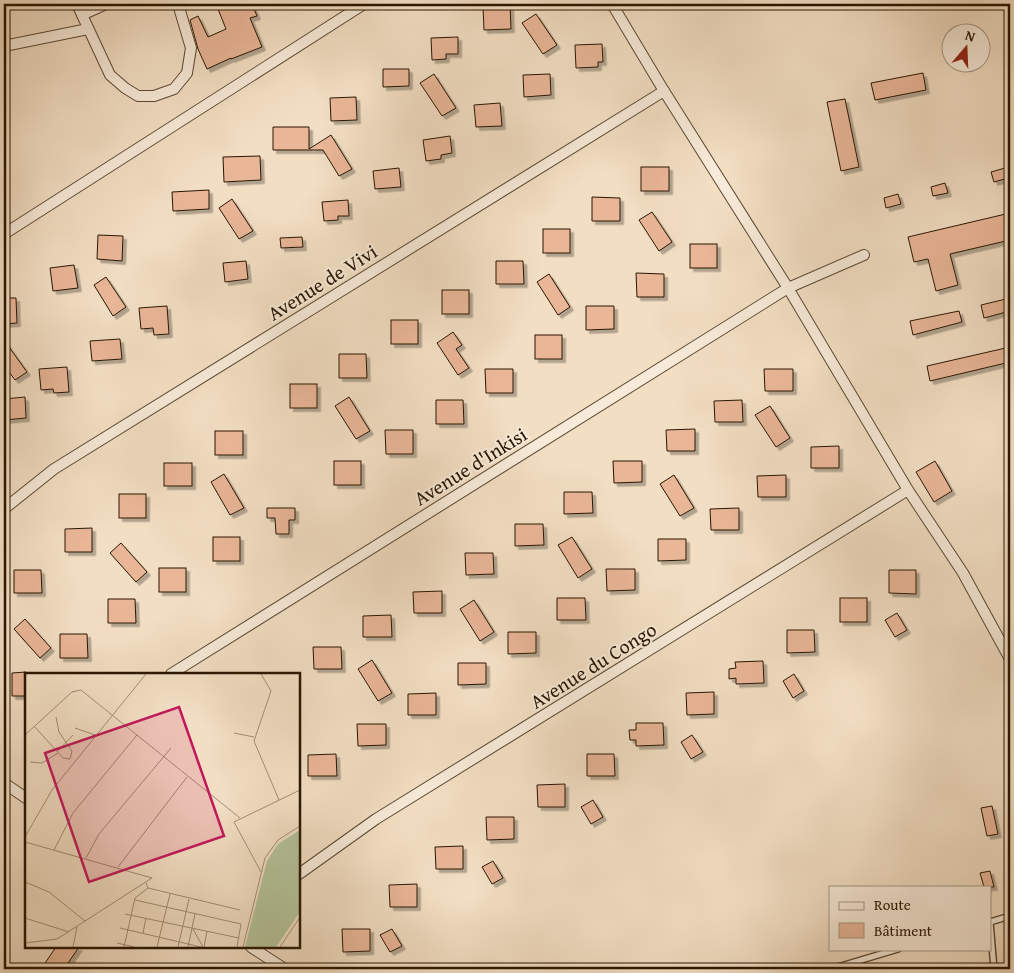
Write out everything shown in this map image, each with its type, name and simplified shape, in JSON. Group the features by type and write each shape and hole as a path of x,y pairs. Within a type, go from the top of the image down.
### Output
{"street":[{"path":"77,4 110,75 138,96 154,96 174,88 187,73 191,48 178,4"},
{"path":"82,15 106,4"},
{"path":"4,234 364,4"},
{"path":"612,4 664,91 788,288 908,490 963,573 1010,659"},
{"path":"4,46 88,28"},
{"name":"Avenue de Vivi","path":"4,509 54,468 664,91"},
{"name":"Avenue d'Inkisi","path":"173,673 788,288 864,255"},
{"name":"Avenue du Congo","path":"300,873 376,819 908,490"},
{"path":"4,783 25,797"},
{"path":"253,948 285,969"}],"lane":[{"path":"992,921 1010,916"},
{"path":"992,946 994,969"},
{"path":"831,969 895,950"}],"building":[{"path":"216,4 252,4 257,16 250,18 262,47 207,69 198,49 190,20 198,16 208,37 226,29"},
{"path":"510,5 511,29 484,30 483,7"},
{"path":"536,14 557,45 543,54 522,23"},
{"path":"458,37 458,54 446,54 446,59 432,60 431,38"},
{"path":"602,44 603,62 598,62 598,67 576,68 575,45"},
{"path":"383,69 409,69 409,86 383,87"},
{"path":"923,73 926,90 875,100 871,83"},
{"path":"434,74 456,108 442,116 420,83"},
{"path":"550,74 551,95 524,97 523,75"},
{"path":"356,97 357,120 331,121 330,98"},
{"path":"845,99 859,167 841,171 827,102"},
{"path":"500,103 502,126 476,127 474,105"},
{"path":"273,127 309,127 309,149 331,135 352,169 339,176 323,150 273,150"},
{"path":"450,136 452,153 441,155 441,159 426,161 423,140"},
{"path":"260,156 261,180 224,182 223,157"},
{"path":"641,167 669,167 669,191 641,191"},
{"path":"399,168 401,187 375,189 373,171"},
{"path":"1005,168 1008,178 994,182 991,172"},
{"path":"945,183 948,193 933,196 931,187"},
{"path":"209,190 209,209 173,211 172,192"},
{"path":"898,194 901,204 886,208 884,198"},
{"path":"592,197 620,198 620,221 592,221"},
{"path":"232,199 253,231 239,239 219,208"},
{"path":"348,200 349,216 338,216 338,220 324,221 322,202"},
{"path":"652,212 672,242 659,251 639,220"},
{"path":"1010,213 1010,240 950,254 958,285 936,291 928,259 914,262 908,237"},
{"path":"543,229 570,229 570,253 543,253"},
{"path":"98,235 123,236 122,261 97,259"},
{"path":"302,237 303,247 281,248 280,238"},
{"path":"690,244 717,244 717,268 690,268"},
{"path":"246,261 248,279 225,282 223,263"},
{"path":"496,261 523,261 524,284 496,284"},
{"path":"74,265 78,288 53,291 50,268"},
{"path":"636,273 664,274 664,297 637,297"},
{"path":"549,274 570,307 558,315 537,282"},
{"path":"106,277 126,307 113,316 94,285"},
{"path":"442,290 469,290 469,314 442,314"},
{"path":"4,298 16,298 17,323 4,324"},
{"path":"1010,298 1010,311 984,318 981,305"},
{"path":"167,306 169,334 154,335 153,328 141,329 139,308"},
{"path":"586,306 614,306 614,329 586,330"},
{"path":"959,311 962,322 913,335 910,321"},
{"path":"391,320 418,320 418,344 391,344"},
{"path":"453,332 462,345 456,349 469,368 458,375 437,343"},
{"path":"535,335 562,335 562,359 535,359"},
{"path":"120,339 122,359 92,361 90,341"},
{"path":"4,340 27,372 15,380 4,365"},
{"path":"1010,347 1010,362 930,381 927,366"},
{"path":"339,354 366,354 367,378 339,378"},
{"path":"67,367 69,392 54,393 53,389 41,390 39,369"},
{"path":"485,369 513,369 513,393 486,393"},
{"path":"764,369 793,369 793,391 765,391"},
{"path":"290,384 317,384 317,408 290,408"},
{"path":"25,397 26,418 4,420 4,399"},
{"path":"349,397 370,431 356,439 335,406"},
{"path":"436,400 463,400 464,424 436,424"},
{"path":"742,400 743,422 715,422 714,401"},
{"path":"770,406 790,438 776,447 755,415"},
{"path":"695,429 695,451 667,451 666,430"},
{"path":"385,430 413,430 413,454 386,454"},
{"path":"215,431 243,431 243,455 215,455"},
{"path":"839,446 839,468 811,468 811,447"},
{"path":"334,461 361,461 361,485 334,485"},
{"path":"613,461 642,461 642,482 614,483"},
{"path":"935,461 952,491 934,502 916,472"},
{"path":"164,463 192,463 192,486 164,486"},
{"path":"224,474 244,508 230,515 211,482"},
{"path":"674,475 694,508 680,516 660,484"},
{"path":"786,475 786,497 758,497 757,476"},
{"path":"564,492 592,492 593,513 564,514"},
{"path":"119,494 146,494 146,518 119,518"},
{"path":"267,508 295,508 295,520 289,520 289,534 276,534 275,518 267,518"},
{"path":"739,508 739,530 711,530 710,509"},
{"path":"515,524 543,524 544,545 515,546"},
{"path":"92,528 92,552 65,552 65,529"},
{"path":"213,537 240,537 240,561 213,561"},
{"path":"572,537 592,569 578,578 558,545"},
{"path":"658,539 686,539 686,560 658,561"},
{"path":"121,543 147,572 136,582 110,553"},
{"path":"465,553 493,553 494,574 466,575"},
{"path":"159,568 186,568 186,592 159,592"},
{"path":"606,569 635,569 635,590 607,591"},
{"path":"14,570 41,570 42,593 14,593"},
{"path":"889,570 916,570 916,594 889,593"},
{"path":"442,591 442,613 414,613 413,592"},
{"path":"557,598 585,598 586,620 557,620"},
{"path":"840,598 867,598 867,622 840,622"},
{"path":"108,599 135,599 136,623 108,623"},
{"path":"474,600 494,632 480,641 460,609"},
{"path":"897,613 907,630 895,637 885,620"},
{"path":"391,615 392,637 363,637 363,616"},
{"path":"25,619 51,648 40,658 14,629"},
{"path":"787,630 814,630 815,652 787,653"},
{"path":"508,632 536,632 536,653 508,654"},
{"path":"60,634 87,634 88,658 60,658"},
{"path":"313,647 341,647 342,669 314,669"},
{"path":"372,660 392,693 378,701 358,669"},
{"path":"763,661 764,683 736,684 736,678 729,679 729,669 736,668 735,662"},
{"path":"458,663 486,663 486,684 458,685"},
{"path":"26,672 25,696 12,696 12,673"},
{"path":"794,674 804,691 793,698 783,681"},
{"path":"714,692 714,714 687,715 686,693"},
{"path":"436,693 436,715 408,715 408,694"},
{"path":"636,723 663,723 664,745 636,746 636,740 630,740 629,730 636,730"},
{"path":"357,724 386,724 386,745 358,746"},
{"path":"692,735 703,752 691,759 681,742"},
{"path":"336,754 337,776 308,776 308,755"},
{"path":"587,754 614,754 615,776 587,776"},
{"path":"565,784 565,807 538,807 537,785"},
{"path":"593,800 603,817 591,824 581,807"},
{"path":"992,806 998,834 987,836 981,808"},
{"path":"486,817 514,817 514,839 487,840"},
{"path":"463,846 463,869 436,869 435,847"},
{"path":"493,861 503,878 492,884 482,867"},
{"path":"990,871 994,887 984,886 980,873"},
{"path":"417,884 417,907 390,907 389,885"},
{"path":"342,929 370,929 370,951 343,952"},
{"path":"392,929 402,946 390,952 380,935"},
{"path":"55,948 78,948 64,969 41,969"}]}
